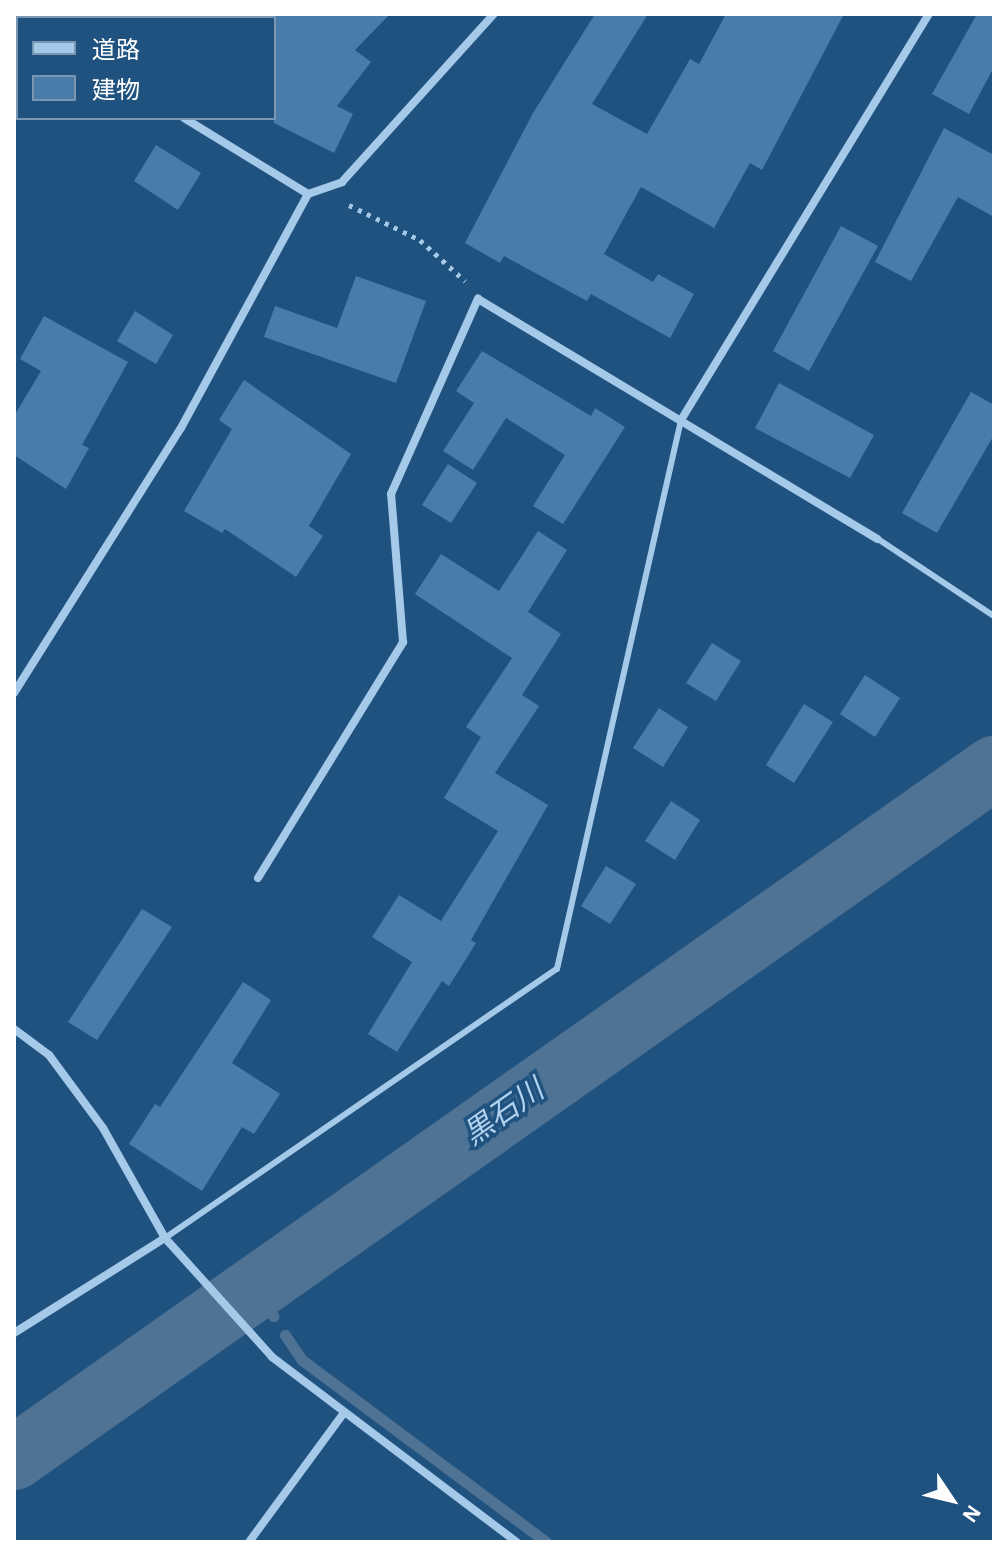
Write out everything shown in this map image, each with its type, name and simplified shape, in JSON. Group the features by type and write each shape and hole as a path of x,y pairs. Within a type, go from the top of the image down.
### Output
{"street":[{"path":"14,693 181,428 308,194 342,182 494,14"},
{"path":"681,420 929,14"},
{"path":"187,120 308,194"},
{"path":"258,878 403,642 391,494 478,299 878,539"},
{"path":"14,1029 49,1055 103,1128 165,1238 272,1357 343,1414 517,1542"},
{"path":"14,1333 165,1238"},
{"path":"249,1542 343,1414"}],"lane":[{"path":"165,1238 557,969 681,420"},
{"path":"878,539 994,616"}],"path":[{"path":"308,194 366,209 420,240 456,268 478,299"}],"building":[{"path":"390,14 355,50 371,62 337,106 353,114 334,153 274,123 274,16"},
{"path":"595,14 648,14 592,104 647,134 690,59 699,64 726,14 844,14 762,170 750,163 714,228 641,187 604,254 653,282 658,274 694,294 670,338 591,294 587,301 504,256 500,263 465,243 533,113"},
{"path":"977,14 994,14 994,67 969,114 932,94"},
{"path":"944,128 994,155 994,217 958,197 911,281 875,262"},
{"path":"156,145 201,173 178,210 134,181"},
{"path":"841,226 878,246 809,371 773,351"},
{"path":"356,276 426,301 396,383 264,337 275,306 337,328"},
{"path":"135,311 173,335 156,364 117,341"},
{"path":"44,316 128,362 82,445 89,448 66,489 14,455 14,416 41,371 20,359"},
{"path":"482,351 591,416 595,408 625,427 563,524 533,506 565,455 506,418 473,470 443,451 474,403 456,391"},
{"path":"244,380 351,454 309,526 323,536 296,577 225,529 222,533 184,511 232,429 219,420"},
{"path":"779,383 874,435 850,478 755,428"},
{"path":"971,392 994,405 994,435 937,533 902,513"},
{"path":"448,464 477,483 451,523 422,505"},
{"path":"538,531 567,550 528,612 561,634 522,695 539,706 495,773 548,805 471,940 476,943 449,986 442,981 397,1052 368,1034 412,962 372,937 399,895 441,921 498,831 444,798 481,737 466,727 512,658 415,594 441,554 499,591"},
{"path":"712,643 741,661 716,701 686,683"},
{"path":"865,675 900,698 875,737 840,714"},
{"path":"804,704 833,722 794,783 766,765"},
{"path":"659,708 688,727 663,767 633,748"},
{"path":"671,801 700,820 675,860 645,841"},
{"path":"606,866 636,884 610,924 581,906"},
{"path":"142,909 172,927 97,1040 68,1022"},
{"path":"243,982 271,1000 232,1063 280,1094 254,1134 242,1127 202,1191 129,1144 155,1104 160,1107"}],"waterway":[{"name":"黒石川","path":"14,1458 994,768"},
{"path":"253,1289 273,1316"},
{"path":"285,1335 302,1360 546,1542"}]}
